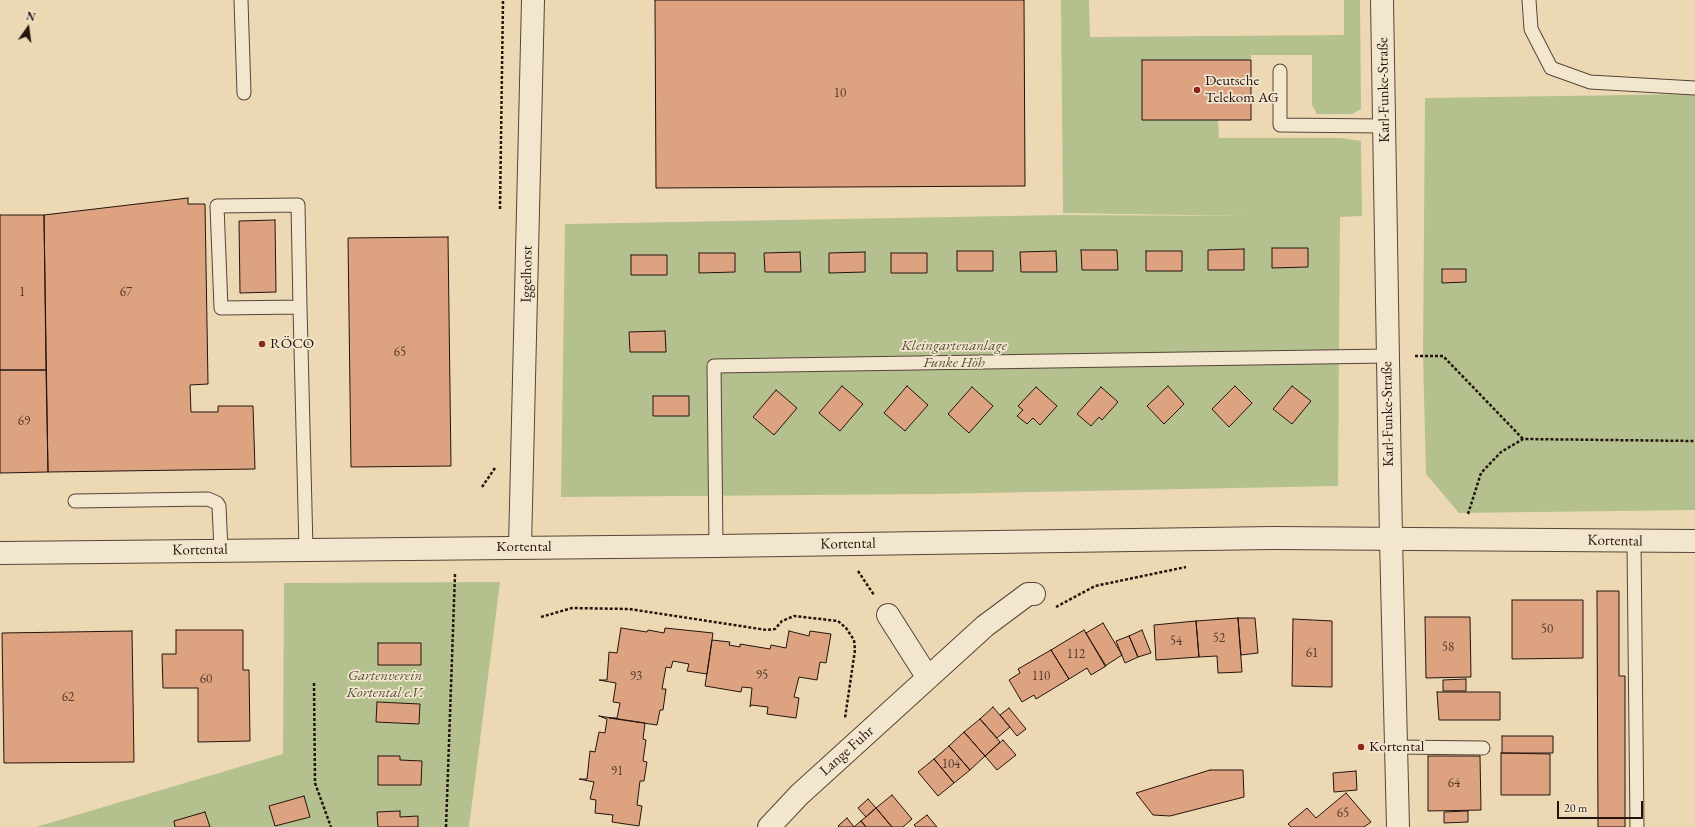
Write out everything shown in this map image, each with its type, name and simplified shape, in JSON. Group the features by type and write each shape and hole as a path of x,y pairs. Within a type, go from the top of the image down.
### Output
{"street":[{"name":"Iggelhorst","path":"520,547 533,0"},
{"name":"Karl-Funke-Straße","path":"1382,0 1387,356 1398,747 1398,827"},
{"name":"Kortental","path":"0,552 716,546 1273,538 1634,542 1695,541"},
{"name":"Lange Fuhr","path":"769,827 799,795 985,626 1028,594 1034,594"},
{"path":"888,615 928,678"}],"lane":[{"path":"241,0 244,93"},
{"path":"1529,0 1531,29 1552,68 1590,82 1695,88"},
{"path":"1280,71 1280,126 1384,126"},
{"path":"300,307 221,308 217,206 298,205 306,549"},
{"path":"716,546 714,366 1387,356"},
{"path":"75,501 208,499 218,503 219,506 221,550"},
{"path":"1634,542 1638,827"},
{"path":"1398,747 1484,748"}],"path":[{"path":"500,215 503,0"},
{"path":"1387,356 1443,356 1523,439"},
{"path":"1466,539 1469,511 1480,473 1501,452 1523,439 1695,441"},
{"path":"482,487 494,470 495,462"},
{"path":"839,544 888,615"},
{"path":"446,827 456,548"},
{"path":"1034,594 1046,613 1095,586 1190,566"},
{"path":"541,617 572,608 629,610 767,630 775,629 782,621 794,616 838,621 846,628 854,640 855,650 844,720"},
{"path":"314,683 315,783 332,827"}],"green space":[{"name":"Kleingartenanlage Funke Höh","path":"1061,0 1089,0 1090,37 1344,35 1344,0 1360,0 1361,109 1352,114 1317,114 1312,105 1312,55 1251,55 1251,60 1142,61 1142,120 1218,120 1219,138 1341,138 1361,141 1362,216 1340,217 1338,486 933,494 561,497 565,224 1061,215 1248,216 1063,213"},
{"path":"1695,94 1695,510 1459,513 1426,474 1423,356 1425,98"},
{"name":"Gartenverein Kortental e.V.","path":"500,582 469,827 36,827 283,754 284,583"}],"building":[{"path":"655,0 1024,0 1025,186 656,188"},
{"name":"Deutsche Telekom AG","path":"1142,60 1251,60 1251,120 1142,120"},
{"path":"188,198 188,204 205,204 208,384 190,385 191,412 218,412 218,406 253,406 255,469 48,472 44,215"},
{"path":"0,215 44,215 46,370 0,370"},
{"path":"275,220 276,292 240,293 239,221"},
{"path":"448,237 451,466 351,467 348,238"},
{"path":"1272,248 1308,248 1308,267 1272,268"},
{"path":"1244,249 1244,270 1208,270 1208,250"},
{"path":"1081,250 1117,250 1118,270 1082,270"},
{"path":"957,251 993,251 993,271 957,271"},
{"path":"1056,251 1057,272 1021,272 1020,252"},
{"path":"1146,251 1182,251 1182,271 1146,271"},
{"path":"800,252 801,272 765,272 764,253"},
{"path":"865,252 865,272 829,273 829,253"},
{"path":"699,253 735,253 735,272 699,273"},
{"path":"891,253 927,253 927,273 891,273"},
{"path":"631,255 667,255 667,275 631,275"},
{"path":"1442,269 1466,269 1466,282 1442,283"},
{"path":"665,331 666,352 630,352 629,332"},
{"path":"0,370 46,370 48,472 0,473"},
{"path":"842,386 863,404 840,431 819,413"},
{"path":"907,386 928,405 905,431 884,413"},
{"path":"1168,386 1184,404 1164,424 1147,406"},
{"path":"1235,386 1252,403 1229,427 1212,409"},
{"path":"1292,386 1311,401 1292,424 1273,409"},
{"path":"972,387 993,406 969,433 948,414"},
{"path":"1036,387 1057,406 1040,425 1033,418 1027,424 1017,416 1023,410 1018,406"},
{"path":"1101,387 1118,402 1102,420 1099,417 1091,426 1077,414"},
{"path":"776,390 797,408 774,435 753,417"},
{"path":"653,396 689,396 689,416 653,416"},
{"path":"1597,591 1619,591 1619,676 1625,676 1625,827 1598,827"},
{"path":"1512,600 1583,600 1583,658 1512,659"},
{"path":"1425,617 1470,617 1471,677 1426,678"},
{"path":"1238,618 1242,672 1218,673 1217,656 1199,657 1196,621"},
{"path":"1238,618 1255,618 1258,653 1241,655"},
{"path":"1293,619 1332,621 1332,687 1292,686"},
{"path":"1196,621 1199,657 1156,660 1154,625"},
{"path":"1103,623 1122,655 1105,666 1086,633"},
{"path":"621,628 664,633 665,628 713,633 707,674 687,671 689,664 673,661 671,668 666,667 662,689 666,689 663,710 660,710 657,725 609,718 617,718 620,703 613,702 616,683 599,680 607,680 609,652 617,653"},
{"path":"176,630 243,630 243,670 249,670 250,741 198,742 198,688 163,688 162,654 176,654"},
{"path":"1084,630 1106,666 1091,675 1087,668 1069,679 1051,650"},
{"path":"1142,630 1151,653 1138,657 1129,636"},
{"path":"132,631 134,762 4,763 2,633"},
{"path":"789,631 809,636 810,631 831,634 826,663 820,662 817,680 799,677 794,697 799,698 796,718 767,714 768,707 751,705 750,707 752,688 742,687 741,692 705,686 712,640 730,642 729,645 740,647 740,644 770,649 771,645 786,648"},
{"path":"1129,636 1138,657 1125,663 1116,641"},
{"path":"378,643 421,643 421,665 378,665"},
{"path":"1051,650 1069,679 1036,699 1034,695 1022,702 1009,680 1020,673 1018,669"},
{"path":"1466,679 1466,691 1443,691 1443,680"},
{"path":"1437,692 1500,692 1500,720 1439,720"},
{"path":"377,702 420,704 419,724 376,722"},
{"path":"993,707 1010,727 997,738 980,719"},
{"path":"1009,708 1026,729 1017,736 1000,715"},
{"path":"599,716 645,723 643,739 646,740 643,761 647,762 644,781 640,781 637,805 642,806 639,826 612,822 613,815 595,813 596,800 590,799 594,782 579,779 587,779 590,751 595,752 599,732 605,733 607,719"},
{"path":"980,719 1000,742 985,756 964,732"},
{"path":"964,732 985,756 970,770 949,746"},
{"path":"1502,736 1553,736 1553,753 1502,753"},
{"path":"1003,740 1016,755 997,770 985,756"},
{"path":"949,746 970,770 954,783 934,759"},
{"path":"1501,753 1550,754 1550,795 1501,795"},
{"path":"378,756 400,756 400,760 422,761 421,785 378,785"},
{"path":"1428,756 1480,756 1481,810 1428,811"},
{"path":"934,759 954,783 938,796 918,772"},
{"path":"1210,770 1243,770 1244,797 1170,816 1153,815 1136,793"},
{"path":"1356,771 1357,790 1334,792 1333,773"},
{"path":"1346,793 1371,822 1364,827 1291,827 1288,824 1307,808 1316,818"},
{"path":"892,795 912,819 903,827 892,827 876,808"},
{"path":"304,796 310,817 275,826 269,806"},
{"path":"868,799 876,808 866,817 858,808"},
{"path":"876,808 892,827 866,827 861,821"},
{"path":"400,811 400,817 418,816 418,827 378,827 377,812"},
{"path":"1468,811 1468,822 1444,823 1444,812"},
{"path":"205,812 210,827 175,827 174,821"},
{"path":"927,815 937,827 916,827 914,825"},
{"path":"847,818 854,827 838,826"},
{"path":"861,821 866,827 854,827"}],"place":[{"name":"Deutsche Telekom AG","path":"1197,90"},
{"name":"RÖCO","path":"262,344"},
{"name":"Kortental","path":"1361,747"}]}
